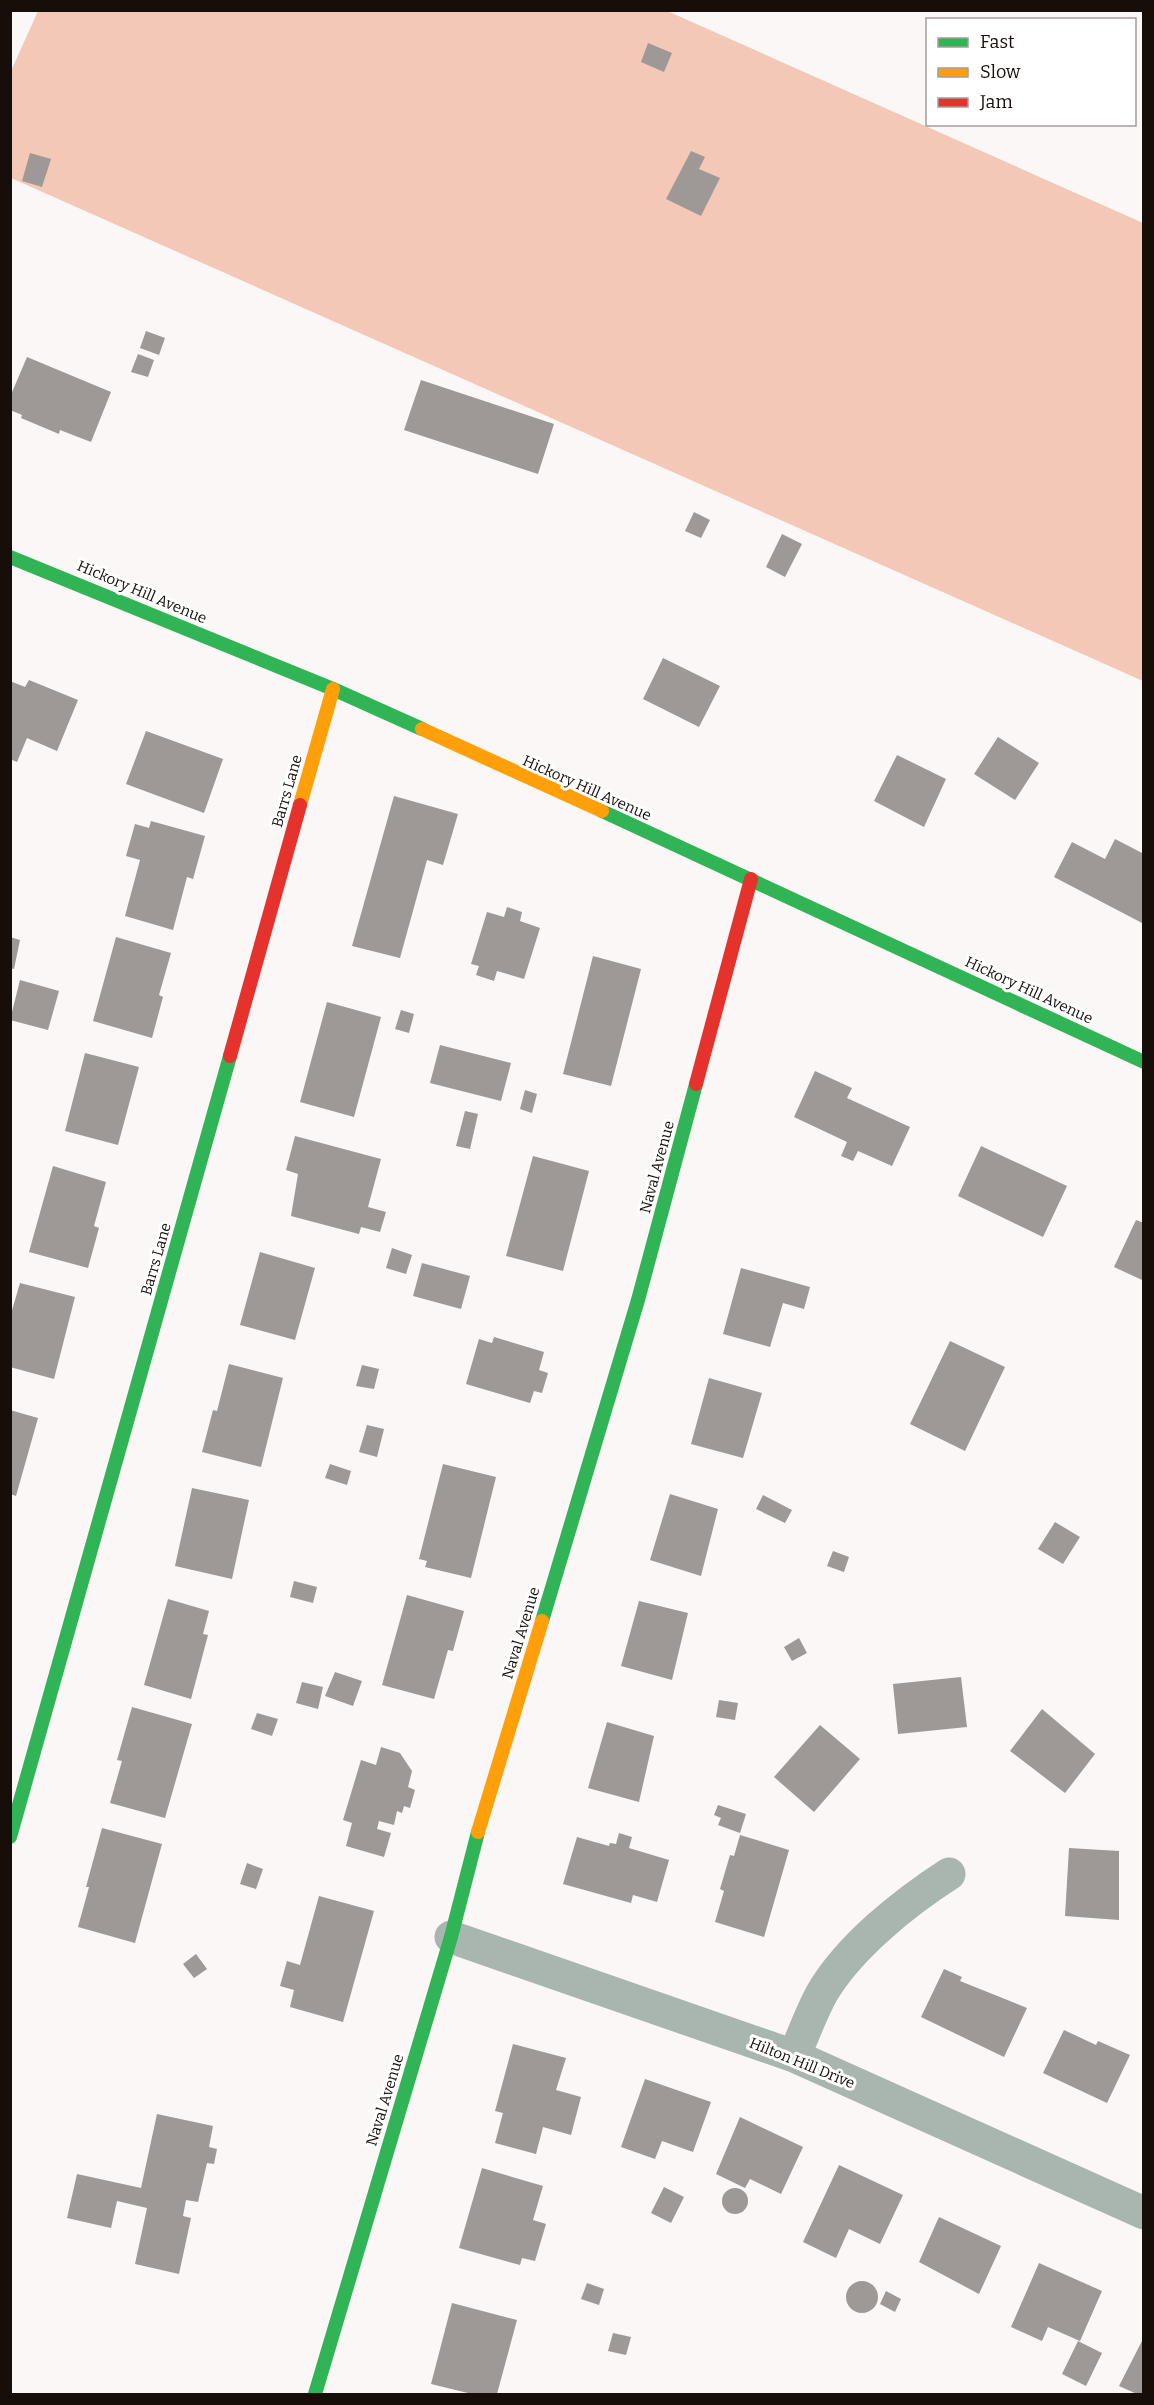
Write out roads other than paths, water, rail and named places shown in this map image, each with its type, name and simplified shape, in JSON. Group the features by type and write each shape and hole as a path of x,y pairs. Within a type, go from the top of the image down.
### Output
{"street":[{"name":"Hickory Hill Avenue","path":"10,556 333,689 442,741 751,879 1143,1062"},
{"name":"Barrs Lane","path":"10,1837 333,689"},
{"name":"Naval Avenue","path":"315,2394 451,1936 475,1843 638,1300 751,879"},
{"path":"794,2056 823,1992 854,1953 915,1896 949,1874"},
{"name":"Hilton Hill Drive","path":"451,1936 794,2056 1143,2213"}]}
